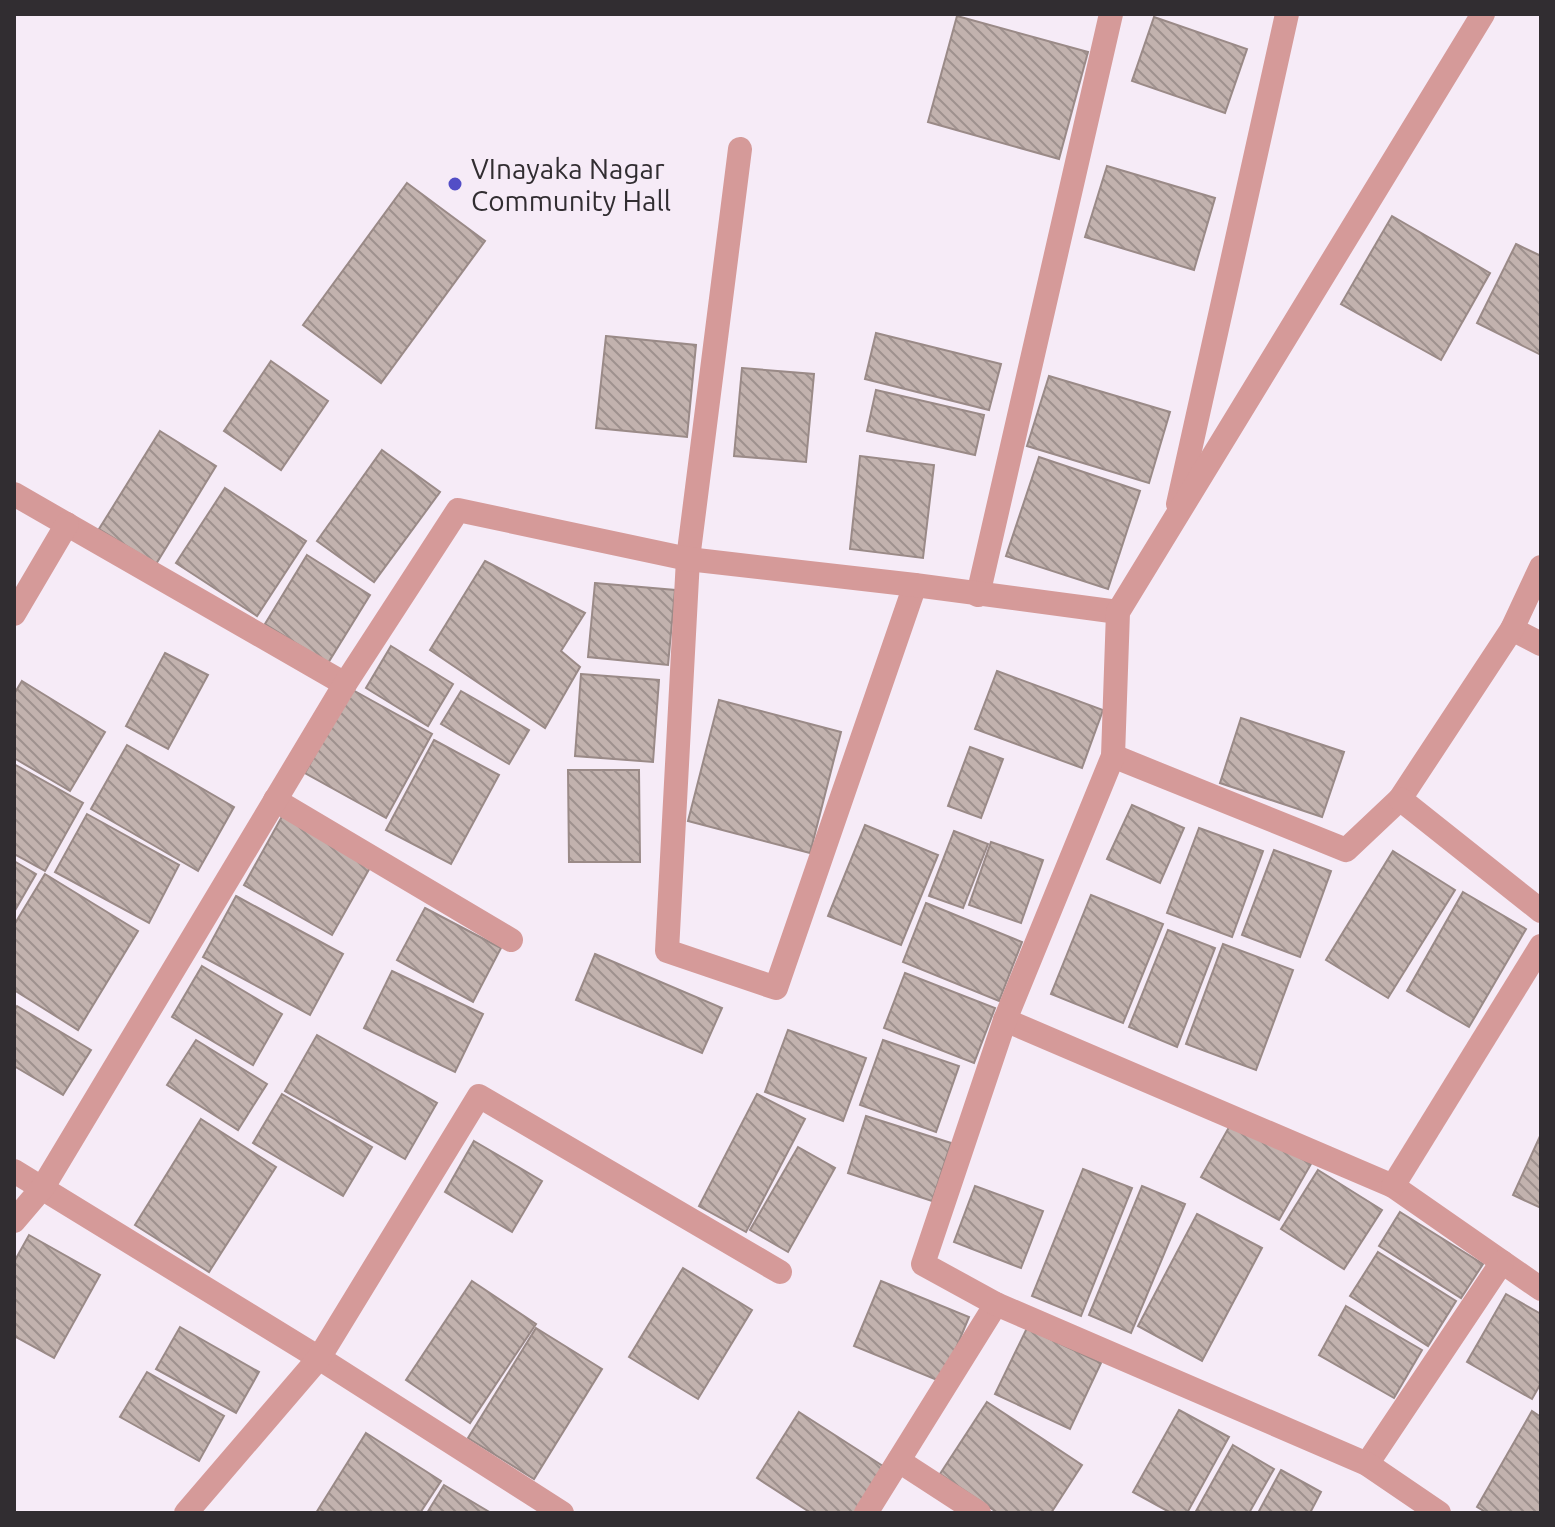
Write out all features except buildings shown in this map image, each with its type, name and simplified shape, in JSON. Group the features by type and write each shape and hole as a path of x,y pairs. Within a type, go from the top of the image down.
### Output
{"street":[{"path":"978,595 1111,14"},
{"path":"1174,522 1287,14"},
{"path":"1439,1513 1367,1464 996,1304 923,1264 1005,1020 1113,756 1118,612 1476,16"},
{"path":"740,149 688,559 667,951 776,988 915,585"},
{"path":"14,494 345,684"},
{"path":"14,1221 43,1187 345,684 458,510 688,559 1118,612"},
{"path":"14,614 67,524"},
{"path":"1113,756 1346,850 1400,799 1512,629 1541,567"},
{"path":"1512,629 1541,644"},
{"path":"1400,799 1541,911"},
{"path":"275,800 511,940"},
{"path":"1393,1186 1541,946"},
{"path":"1005,1020 1393,1186 1541,1289"},
{"path":"186,1513 319,1358 479,1096 780,1272"},
{"path":"14,1171 319,1358 557,1512"},
{"path":"1367,1464 1502,1262"},
{"path":"866,1513 996,1304"},
{"path":"899,1461 979,1513"}],"place":[{"name":"VInayaka Nagar Community Hall","path":"455,184"}]}
